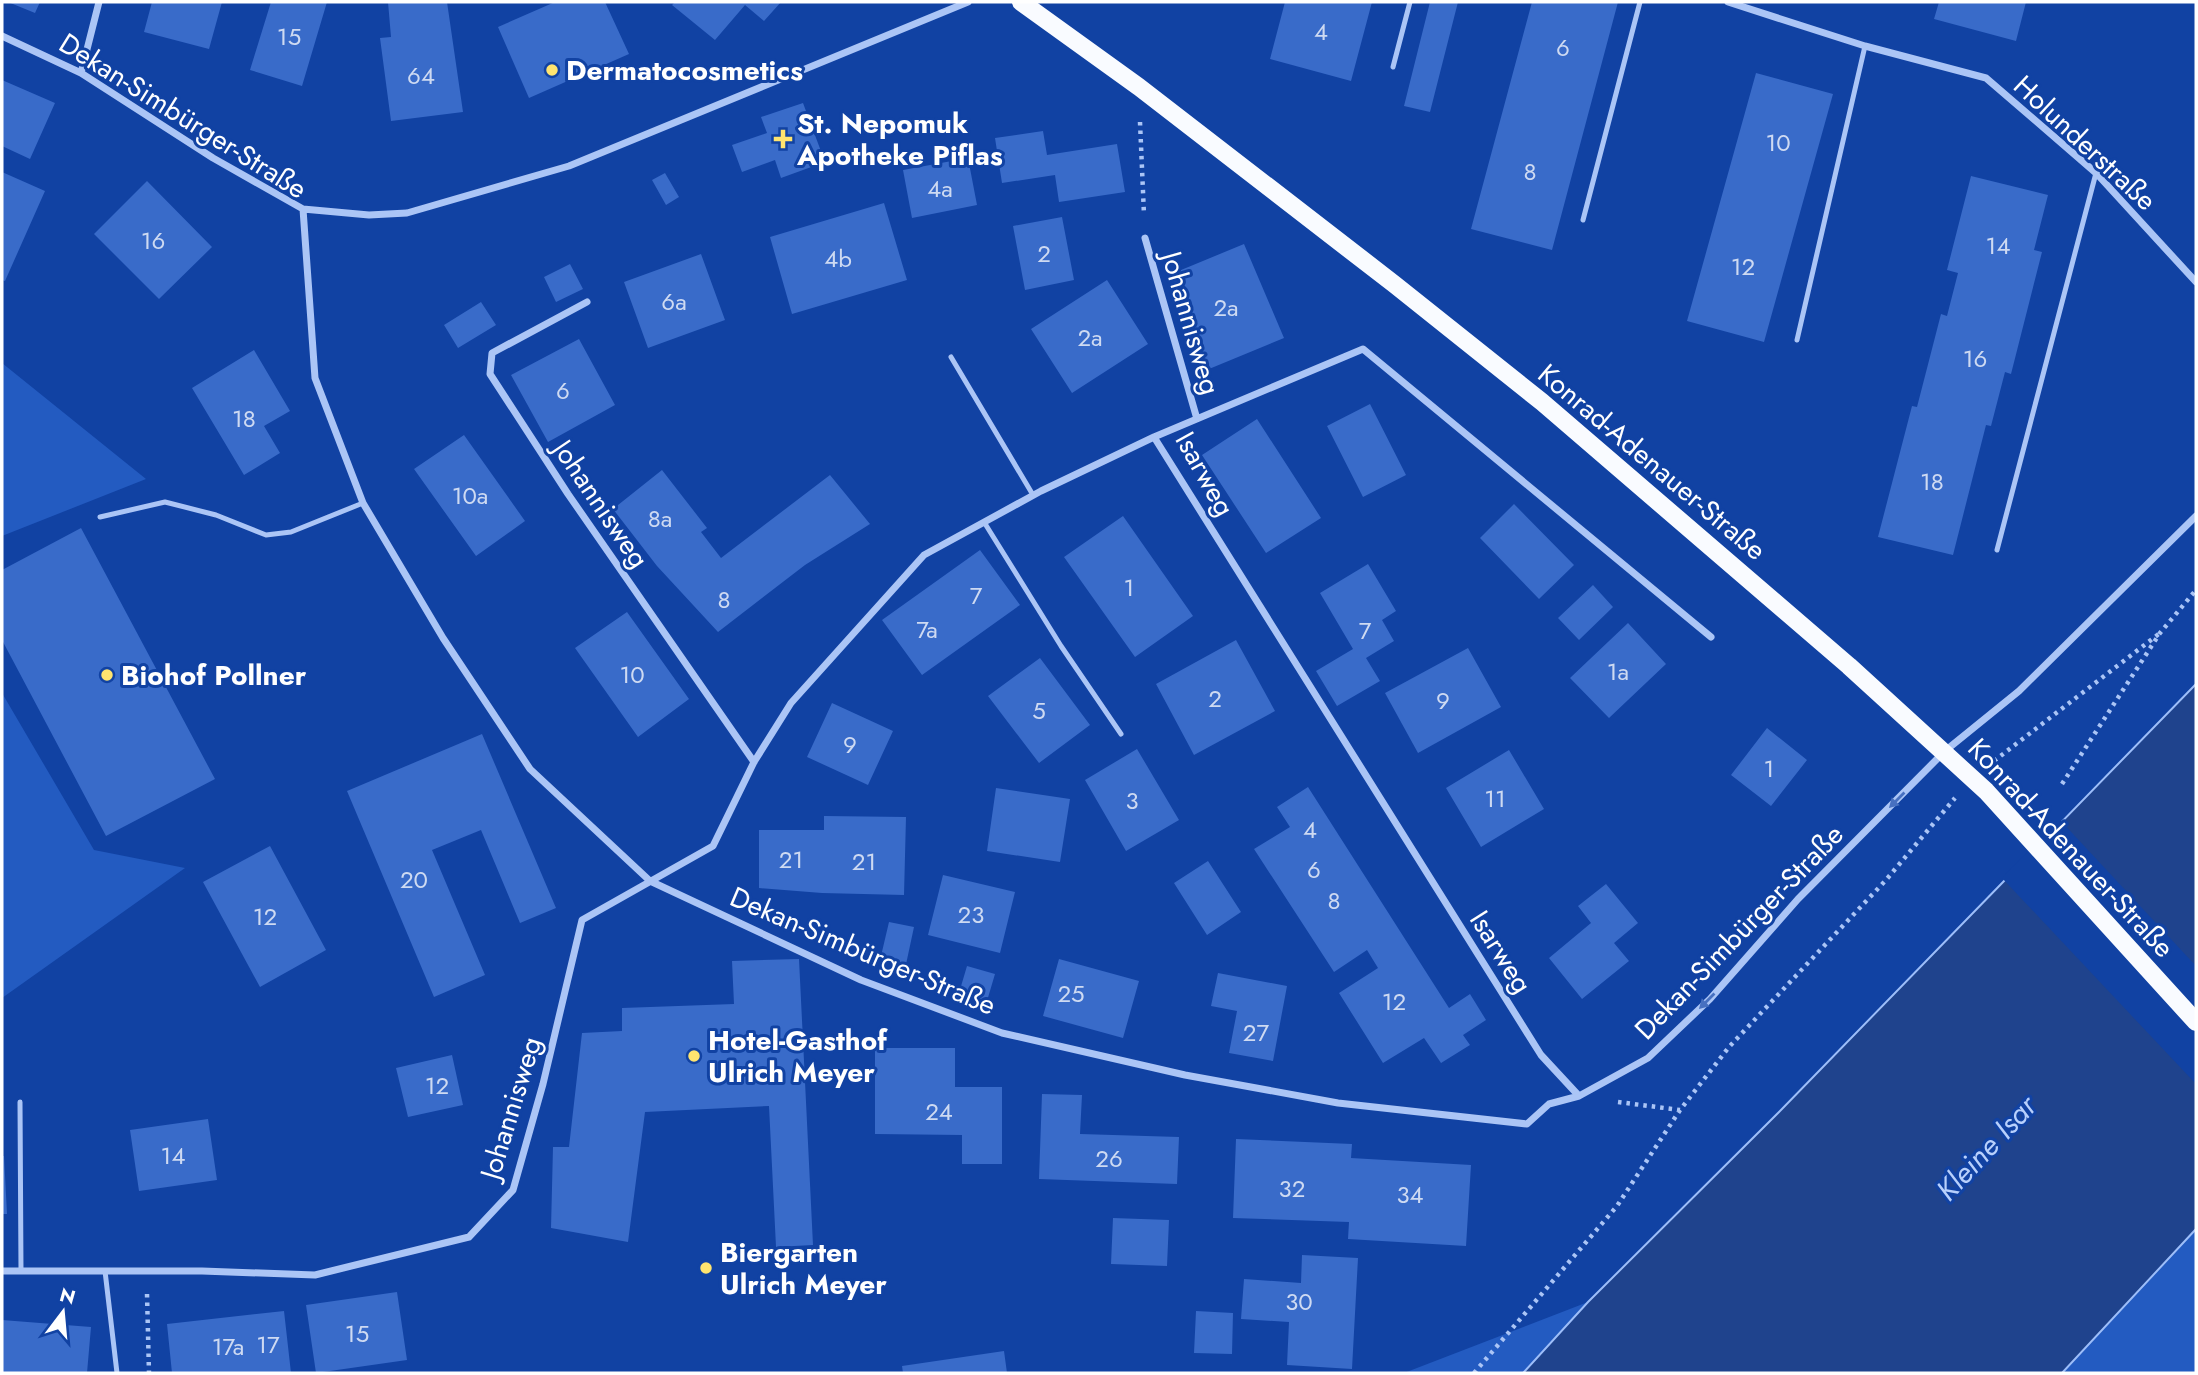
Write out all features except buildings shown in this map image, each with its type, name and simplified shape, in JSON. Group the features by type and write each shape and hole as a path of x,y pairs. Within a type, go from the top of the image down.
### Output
{"main road":[{"name":"Konrad-Adenauer-Straße","path":"1021,2 1139,87 1542,402 1849,666 1972,778 2196,1021"}],"street":[{"path":"81,72 99,2"},
{"path":"303,209 369,215 407,213 569,166 968,2"},
{"name":"Holunderstraße","path":"1728,2 1865,46 1986,78 2096,173 2196,282"},
{"name":"Dekan-Simbürger-Straße","path":"2,36 81,72 214,158 303,209 315,378 363,503 443,638 530,769 650,881 861,980 1002,1034 1185,1075 1338,1103 1527,1124 1549,1104 1579,1096 1648,1058 1710,999 1798,899 1945,751 2019,691 2196,516"},
{"name":"Johannisweg","path":"1145,238 1197,419"},
{"name":"Johannisweg","path":"587,302 492,353 489,374 568,495 754,762"},
{"name":"Isarweg","path":"1579,1096 1541,1055 1154,438 1363,349 1710,637"},
{"name":"Johannisweg","path":"2,1271 146,1270 315,1275 469,1237 513,1190 543,1084 582,919 713,846 754,762 791,703 924,555 1033,495 1154,438"}],"lane":[{"path":"1393,67 1410,2"},
{"path":"1583,220 1640,2"},
{"path":"1797,340 1865,46"},
{"path":"1997,550 2096,173"},
{"path":"951,357 1033,495"},
{"path":"100,517 165,502 216,515 266,534 290,532 363,503"},
{"path":"984,522 1061,646 1121,734"},
{"path":"20,1102 21,1271"},
{"path":"106,1270 117,1373"}],"path":[{"path":"1139,87 1145,238"},
{"path":"2062,784 2160,633 2196,590"},
{"path":"1474,1373 1616,1206 1680,1110 1729,1047 1886,880 1972,778 2160,633"},
{"path":"1579,1096 1680,1110"},
{"path":"146,1270 149,1373"}],"shaded area":[{"path":"2,363 146,479 2,536"},
{"path":"2,693 94,850 185,868 2,998"},
{"path":"2196,1229 2196,1373 2062,1373"},
{"path":"1588,1302 1523,1373 1404,1373"}],"water":[{"name":"Kleine Isar","path":"2196,684 2196,1229 2062,1373 1523,1373 1588,1302 1780,1111"}],"pier":[{"path":"2059,819 2196,966 2196,1084 2002,878"}],"place":[{"name":"Dermatocosmetics","path":"552,70"},
{"name":"St. Nepomuk Apotheke Piflas","path":"783,139"},
{"name":"Biohof Pollner","path":"107,675"},
{"name":"Hotel-Gasthof Ulrich Meyer","path":"694,1056"},
{"name":"Biergarten Ulrich Meyer","path":"706,1268"}]}
